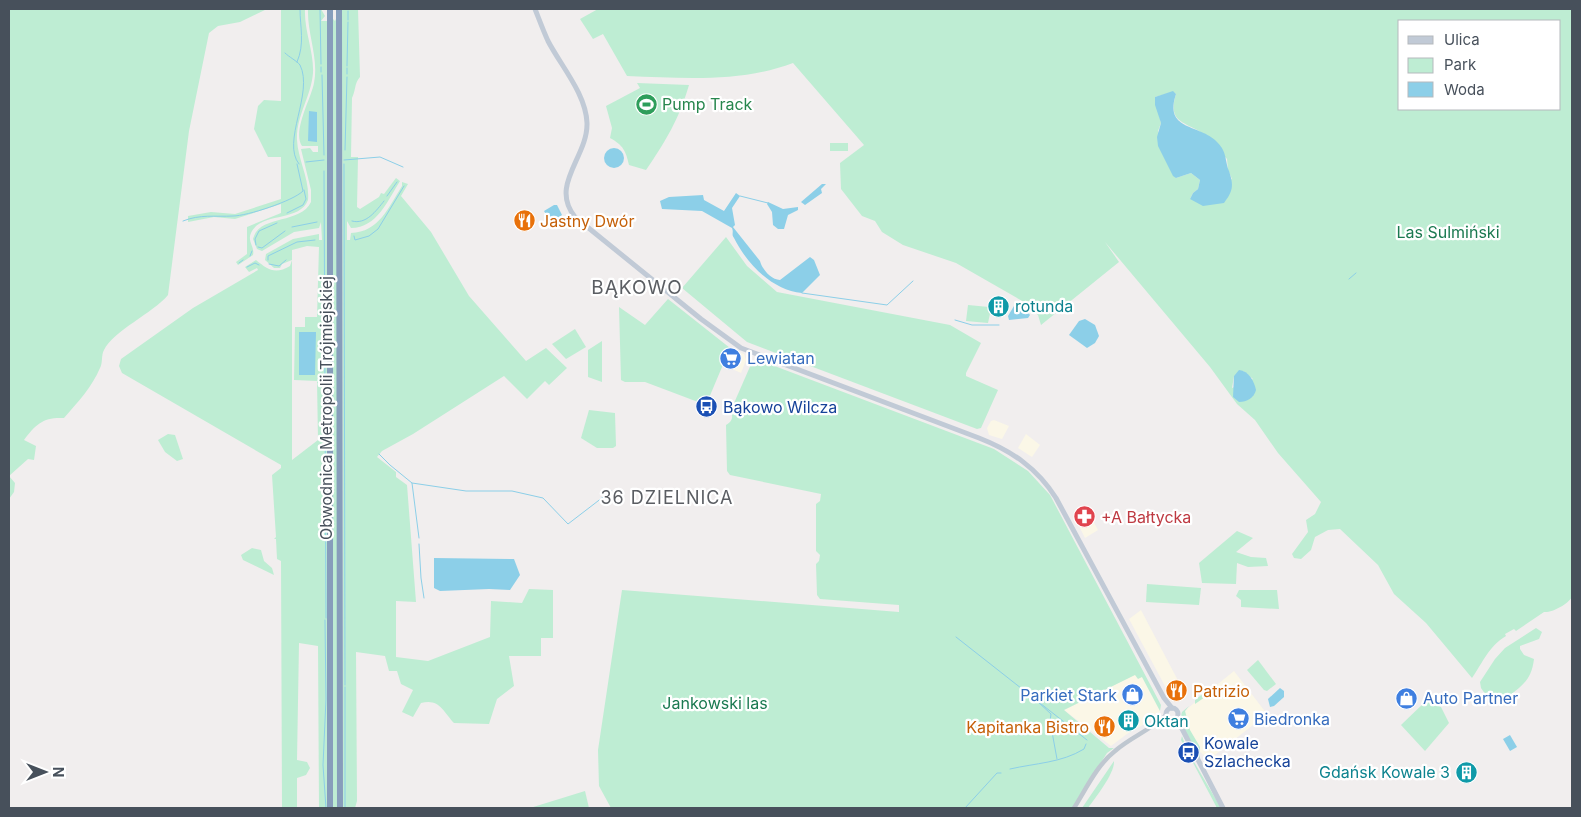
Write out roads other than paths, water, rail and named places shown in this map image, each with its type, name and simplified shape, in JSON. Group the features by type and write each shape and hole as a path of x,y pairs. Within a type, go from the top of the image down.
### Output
{"highway":[{"name":"Obwodnica Metropolii Trójmiejskiej","path":"330,10 330,808"},
{"name":"Obwodnica Metropolii Trójmiejskiej","path":"339,10 340,808"}],"main road":[{"path":"535,9 548,41 578,94 586,116 586,137 565,191 566,203 575,217 701,319 741,348 979,438 1008,451 1023,461 1045,482 1056,498 1164,698 1171,715 1183,733 1223,808"}],"street":[{"path":"1074,808 1109,756 1122,745 1171,715"}],"water":[{"path":"1173,91 1176,94 1173,106 1174,114 1178,120 1208,135 1219,144 1224,152 1232,185 1231,192 1224,203 1203,206 1190,199 1198,189 1200,180 1191,173 1176,178 1173,176 1158,146 1157,137 1161,123 1155,105 1155,97"},
{"path":"309,111 317,112 317,142 308,141"},
{"path":"614,148 621,151 624,158 621,165 614,168 607,165 604,158 607,151"},
{"path":"822,184 826,184 821,189 822,193 805,205 801,202"},
{"path":"736,193 740,196 732,208 735,225 733,227 770,276 780,280 810,257 814,260 820,275 802,293 781,287 753,266 739,248 733,237 732,228 702,211 662,209 660,201 669,197 703,195 704,200 724,211"},
{"path":"768,202 783,209 798,207 798,210 788,215 784,229 778,229 773,225 772,212 767,204"},
{"path":"557,205 562,215 552,224 544,211"},
{"path":"1014,306 1022,306 1030,315 1028,318 1009,320 1008,316"},
{"path":"1085,319 1095,325 1099,336 1095,343 1087,348 1069,335 1079,321"},
{"path":"299,332 316,332 315,375 299,375"},
{"path":"1239,370 1246,372 1254,383 1256,390 1250,399 1239,402 1233,397 1234,376"},
{"path":"434,558 514,559 520,575 510,590 440,591 434,588"},
{"path":"1280,688 1284,691 1284,697 1274,706 1270,707 1268,699"},
{"path":"1510,735 1517,747 1510,751 1503,739"}],"waterway":[{"path":"297,62 301,49 300,9"},
{"path":"320,9 321,64"},
{"path":"348,11 348,20"},
{"path":"347,66 348,22"},
{"path":"285,53 300,65 303,76 303,89 294,143 294,155 299,164"},
{"path":"321,67 321,72"},
{"path":"347,68 347,74"},
{"path":"322,75 324,155"},
{"path":"345,150 347,77"},
{"path":"344,160 380,157 403,167"},
{"path":"306,162 324,160"},
{"path":"183,221 202,217 248,214 290,199 303,191 297,164"},
{"path":"344,164 345,685"},
{"path":"324,171 326,618"},
{"path":"387,196 397,182"},
{"path":"354,236 355,240 369,236 378,229 404,186"},
{"path":"287,213 303,205 306,199 304,190"},
{"path":"740,196 768,203"},
{"path":"352,221 357,222 366,219 384,201"},
{"path":"292,227 317,222"},
{"path":"256,245 255,239 259,231 277,223"},
{"path":"258,247 262,248 285,231"},
{"path":"268,260 268,256 297,242 315,240"},
{"path":"250,256 252,251"},
{"path":"239,263 243,260"},
{"path":"269,264 279,266 286,260"},
{"path":"247,267 255,263 259,265"},
{"path":"1349,279 1356,273"},
{"path":"802,293 887,305 913,281"},
{"path":"955,320 972,325 999,325"},
{"path":"379,454 412,483 419,538"},
{"path":"412,483 466,491 512,491 543,498 568,524 611,491"},
{"path":"419,544 424,598"},
{"path":"325,620 326,699 323,765 326,808"},
{"path":"956,637 1087,740"},
{"path":"345,687 345,808"},
{"path":"1037,701 1051,714 1050,721 1057,759"},
{"path":"1010,769 1066,757 1084,749 1086,744"},
{"path":"965,808 997,773 1001,773"}],"place":[{"name":"Pump Track","path":"646,104"},
{"name":"Jastny Dwór","path":"524,221"},
{"name":"rotunda","path":"999,306"},
{"name":"Lewiatan","path":"731,358"},
{"name":"Bąkowo Wilcza","path":"707,407"},
{"name":"+A Bałtycka","path":"1085,517"},
{"name":"Patrizio","path":"1177,691"},
{"name":"Parkiet Stark","path":"1133,695"},
{"name":"Auto Partner","path":"1407,698"},
{"name":"Biedronka","path":"1238,719"},
{"name":"Oktan","path":"1128,721"},
{"name":"Kapitanka Bistro","path":"1105,727"},
{"name":"Kowale Szlachecka","path":"1188,752"},
{"name":"Gdańsk Kowale 3","path":"1466,772"}],"district":[{"name":"BĄKOWO","path":"637,287"},
{"name":"36 DZIELNICA","path":"667,498"}],"park label":[{"name":"Las Sulmiński","path":"1448,232"},
{"name":"Jankowski las","path":"715,703"}]}
